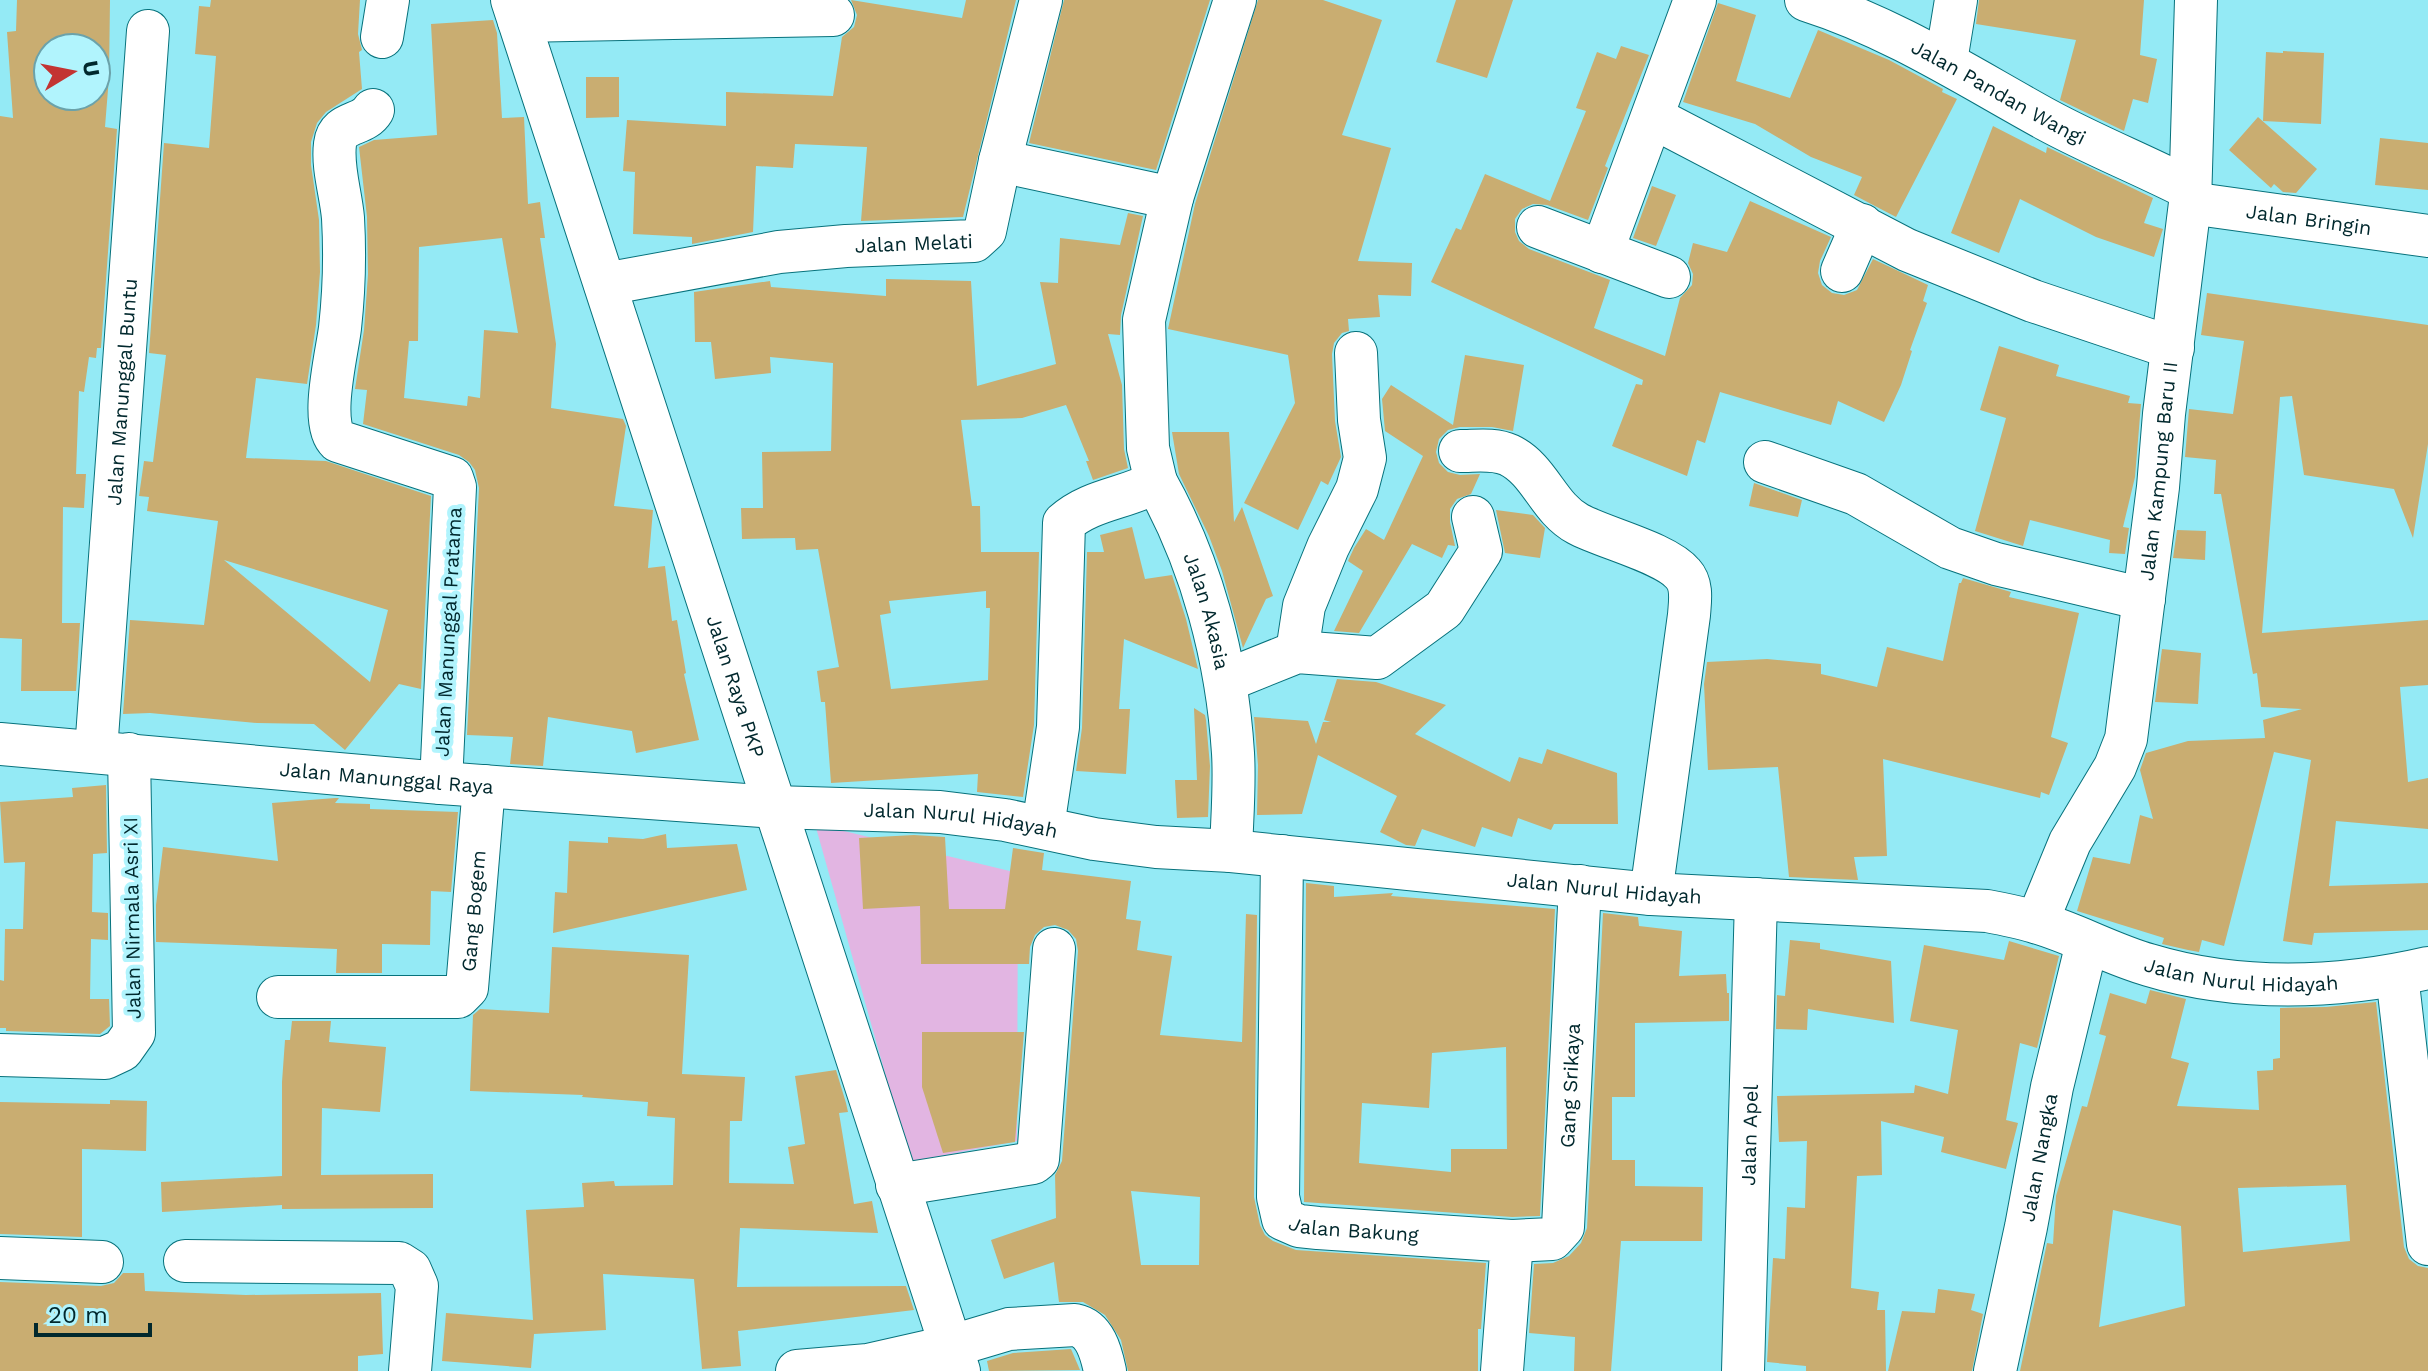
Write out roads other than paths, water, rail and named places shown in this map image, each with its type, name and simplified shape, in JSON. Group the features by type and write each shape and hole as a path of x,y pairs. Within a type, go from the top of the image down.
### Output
{"street":[{"name":"Jalan Melati","path":"605,284 779,252 974,241 985,231 1041,0"},
{"path":"1000,161 1172,198 1235,0"},
{"path":"1602,252 1695,0"},
{"path":"1946,61 1956,0"},
{"name":"Jalan Kampung Baru II","path":"2037,922 2070,842 2115,767 2126,739 2190,196 2196,0"},
{"name":"Jalan Pandan Wangi","path":"1827,3 1946,61 2048,121 2190,196"},
{"path":"515,10 833,15"},
{"name":"Jalan Raya PKP","path":"515,10 956,1359"},
{"name":"Jalan Manunggal Buntu","path":"112,753 148,31"},
{"name":"Jalan Manunggal Pratama","path":"373,110 369,117 346,125 335,145 343,217 343,275 330,400 330,431 338,441 452,478 455,487 441,783"},
{"path":"1654,118 1907,250 2019,296 2173,348"},
{"name":"Jalan Bringin","path":"2190,196 2428,236"},
{"name":"Jalan Akasia","path":"1172,198 1144,320 1148,448 1156,482 1191,554 1219,650 1233,754 1231,851"},
{"path":"1842,271 1862,225"},
{"path":"1538,227 1669,277"},
{"path":"1297,652 1304,606 1328,547 1357,489 1365,458 1359,420 1356,353"},
{"path":"1460,451 1509,455 1533,474 1566,516 1659,558 1681,571 1686,578 1691,593 1689,615 1651,894"},
{"path":"1765,462 1856,494 1950,548 1996,564 2144,599"},
{"path":"1043,827 1058,727 1064,523 1079,510 1156,482"},
{"path":"1225,681 1297,652 1377,658 1444,609 1481,551 1473,517"},
{"name":"Jalan Manunggal Raya","path":"0,744 441,783 774,807"},
{"name":"Jalan Nirmala Asri XI","path":"0,1055 105,1058 122,1050 134,1033 112,753"},
{"name":"Gang Bogem","path":"278,997 458,997 467,988 484,786"},
{"name":"Jalan Nurul Hidayah","path":"774,807 940,812 1156,847 1231,851 1651,894 1987,911 2037,922 2149,965 2219,981 2320,983 2412,972"},
{"name":"Jalan Bakung","path":"1282,856 1278,1197 1283,1219 1299,1226 1318,1228 1512,1241"},
{"name":"Gang Srikaya","path":"1512,1241 1552,1239 1563,1227 1580,886"},
{"name":"Jalan Apel","path":"1743,1371 1756,899"},
{"name":"Jalan Nangka","path":"1995,1371 2052,1087 2087,943"},
{"path":"897,1185 1033,1163 1038,1159 1054,949"},
{"path":"2412,972 2428,1244"},
{"path":"1502,1371 1512,1241"},
{"path":"0,1258 102,1262"},
{"path":"185,1261 399,1263 410,1270 417,1286 410,1371"},
{"path":"797,1371 956,1359 1009,1329 1075,1325 1084,1327 1093,1335 1105,1371"}]}
